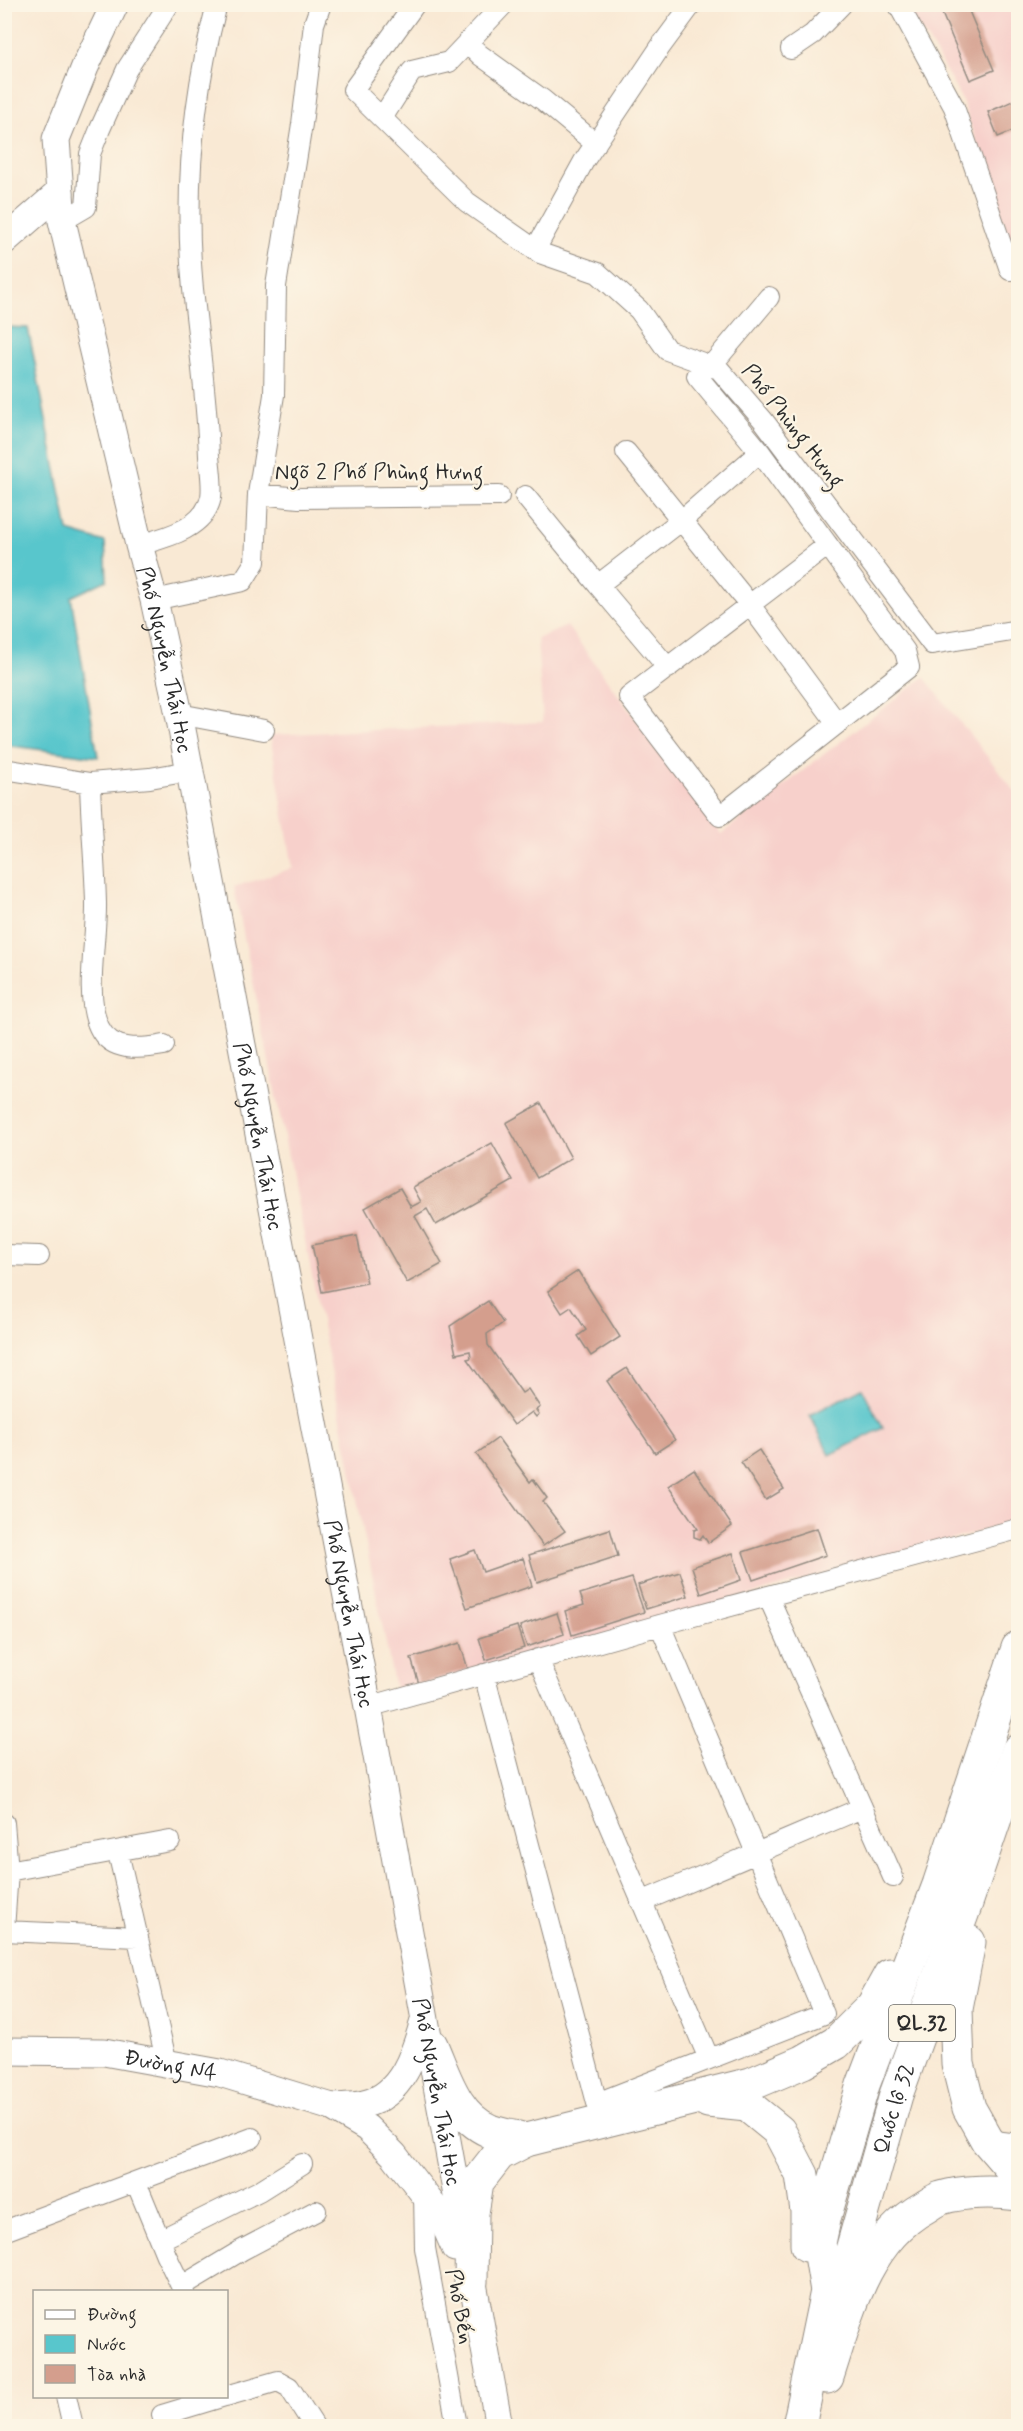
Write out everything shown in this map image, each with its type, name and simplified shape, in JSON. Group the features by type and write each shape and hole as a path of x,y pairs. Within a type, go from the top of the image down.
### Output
{"highway":[{"name":"QL.32","path":"939,1885 1018,1648"},
{"name":"QL.32","path":"1006,1788 1018,1751"},
{"path":"1006,1788 968,1946 956,2009 958,2064 969,2108 987,2140 1018,2176"},
{"name":"Quốc lộ 32","path":"827,2291 849,2261 896,2095 1006,1788"},
{"path":"471,2282 472,2213 477,2182 499,2154 526,2140 751,2084 803,2062 836,2043 873,2006 939,1885"},
{"name":"Quốc lộ 32","path":"803,2423 827,2291 819,2243 825,2215 863,2085 939,1885"},
{"path":"428,2031 456,2103 469,2117 489,2130 526,2140"},
{"path":"689,2099 747,2105 779,2130 802,2175 807,2211 803,2423"},
{"path":"803,2423 856,2289 883,2244 908,2217 940,2199 973,2194 1018,2194"}],"main road":[{"name":"Phố Nguyễn Thái Học","path":"115,4 85,67 56,139 62,221 154,600 179,714 368,1707 428,2031 471,2282"},
{"path":"4,241 60,192"},
{"path":"332,2108 366,2104 381,2097 397,2085 428,2031"},
{"name":"Đường N4","path":"4,2051 104,2052 220,2073 332,2108"},
{"path":"332,2108 367,2128 394,2156 441,2216 471,2282 499,2427"}],"street":[{"path":"62,221 86,207 90,154 100,129 126,69 169,4"},
{"path":"139,545 174,535 200,518 211,498 208,430 193,285 189,202 195,118 217,4"},
{"path":"154,600 243,581 255,562 258,494 274,395 276,286 302,124 314,24 321,4"},
{"name":"Phố Phùng Hưng","path":"416,4 352,90 467,202 540,253 598,273 639,310 667,350 704,371 719,369 763,420 933,644 1018,630"},
{"path":"382,118 412,71 449,63 504,4"},
{"path":"535,249 596,144 661,46 692,4"},
{"path":"791,49 813,34 842,4"},
{"path":"898,4 954,107 1010,270"},
{"path":"468,43 480,55 543,100 596,144"},
{"path":"769,297 704,371 905,651 909,667 720,816 629,697 828,545"},
{"path":"626,452 750,604 837,723"},
{"path":"598,585 682,520 760,452"},
{"name":"Ngõ 2 Phố Phùng Hưng","path":"258,494 299,498 500,496"},
{"path":"525,496 668,668"},
{"path":"179,714 264,730"},
{"path":"4,769 90,783 150,778 190,771"},
{"path":"90,783 96,903 92,992 98,1027 106,1037 119,1046 138,1049 164,1045"},
{"path":"4,1255 39,1256"},
{"path":"368,1707 660,1625 1018,1529"},
{"path":"768,1596 893,1877"},
{"path":"484,1674 597,2103 824,2014 660,1625"},
{"path":"538,1659 709,2059"},
{"path":"641,1902 862,1808"},
{"path":"4,1823 8,1871 4,1930 138,1937"},
{"path":"8,1871 118,1852 170,1840"},
{"path":"118,1852 167,2064"},
{"path":"4,2231 252,2138"},
{"path":"987,2140 1018,2144"},
{"path":"160,2240 259,2191 302,2164"},
{"path":"136,2181 183,2289 242,2250 316,2211"},
{"name":"Phố Bến","path":"424,2193 425,2248 457,2427"},
{"path":"228,2392 278,2381 289,2387 314,2427"},
{"path":"66,2398 73,2427"},
{"path":"166,2427 162,2415 211,2398"}],"shaded area":[{"path":"900,5 1018,5 1018,265 962,100 929,41"},
{"path":"567,626 721,834 924,677 1018,795 1018,1521 396,1693 234,887 293,868 270,735 543,722 537,639"}],"water":[{"path":"5,327 28,328 68,531 105,542 107,580 71,597 98,757 5,745 5,669 8,668 10,653 4,649"},
{"path":"862,1388 883,1428 830,1455 810,1415"}],"building":[{"path":"938,4 966,4 994,70 970,80"},
{"path":"1018,99 1018,129 998,137 988,112"},
{"path":"541,1103 571,1158 537,1178 506,1123"},
{"path":"492,1143 513,1181 436,1225 427,1209 415,1216 442,1264 407,1283 365,1208 400,1188 411,1207 421,1202 413,1187"},
{"path":"357,1236 367,1283 322,1292 312,1245"},
{"path":"578,1271 620,1337 591,1356 578,1336 586,1330 571,1307 562,1313 548,1291"},
{"path":"488,1301 503,1323 487,1334 488,1345 522,1393 528,1389 540,1407 536,1410 539,1414 536,1417 532,1412 514,1425 467,1359 471,1358 470,1351 456,1354 450,1326"},
{"path":"627,1368 675,1440 655,1453 607,1381"},
{"path":"498,1438 530,1482 533,1479 547,1498 543,1502 565,1531 543,1546 476,1454"},
{"path":"759,1450 784,1489 766,1500 741,1462"},
{"path":"694,1469 732,1526 708,1543 703,1535 700,1539 694,1537 694,1530 698,1529 668,1486"},
{"path":"817,1528 826,1555 753,1580 743,1552"},
{"path":"610,1529 618,1556 537,1582 529,1555"},
{"path":"475,1550 483,1572 523,1558 532,1586 467,1608 450,1559"},
{"path":"733,1553 741,1580 701,1594 692,1567"},
{"path":"680,1572 688,1596 646,1609 638,1585"},
{"path":"632,1578 644,1612 572,1635 565,1611 584,1605 580,1594"},
{"path":"557,1613 564,1634 527,1647 520,1626"},
{"path":"517,1626 524,1648 486,1660 479,1638"},
{"path":"460,1643 468,1669 419,1684 411,1658"}]}
